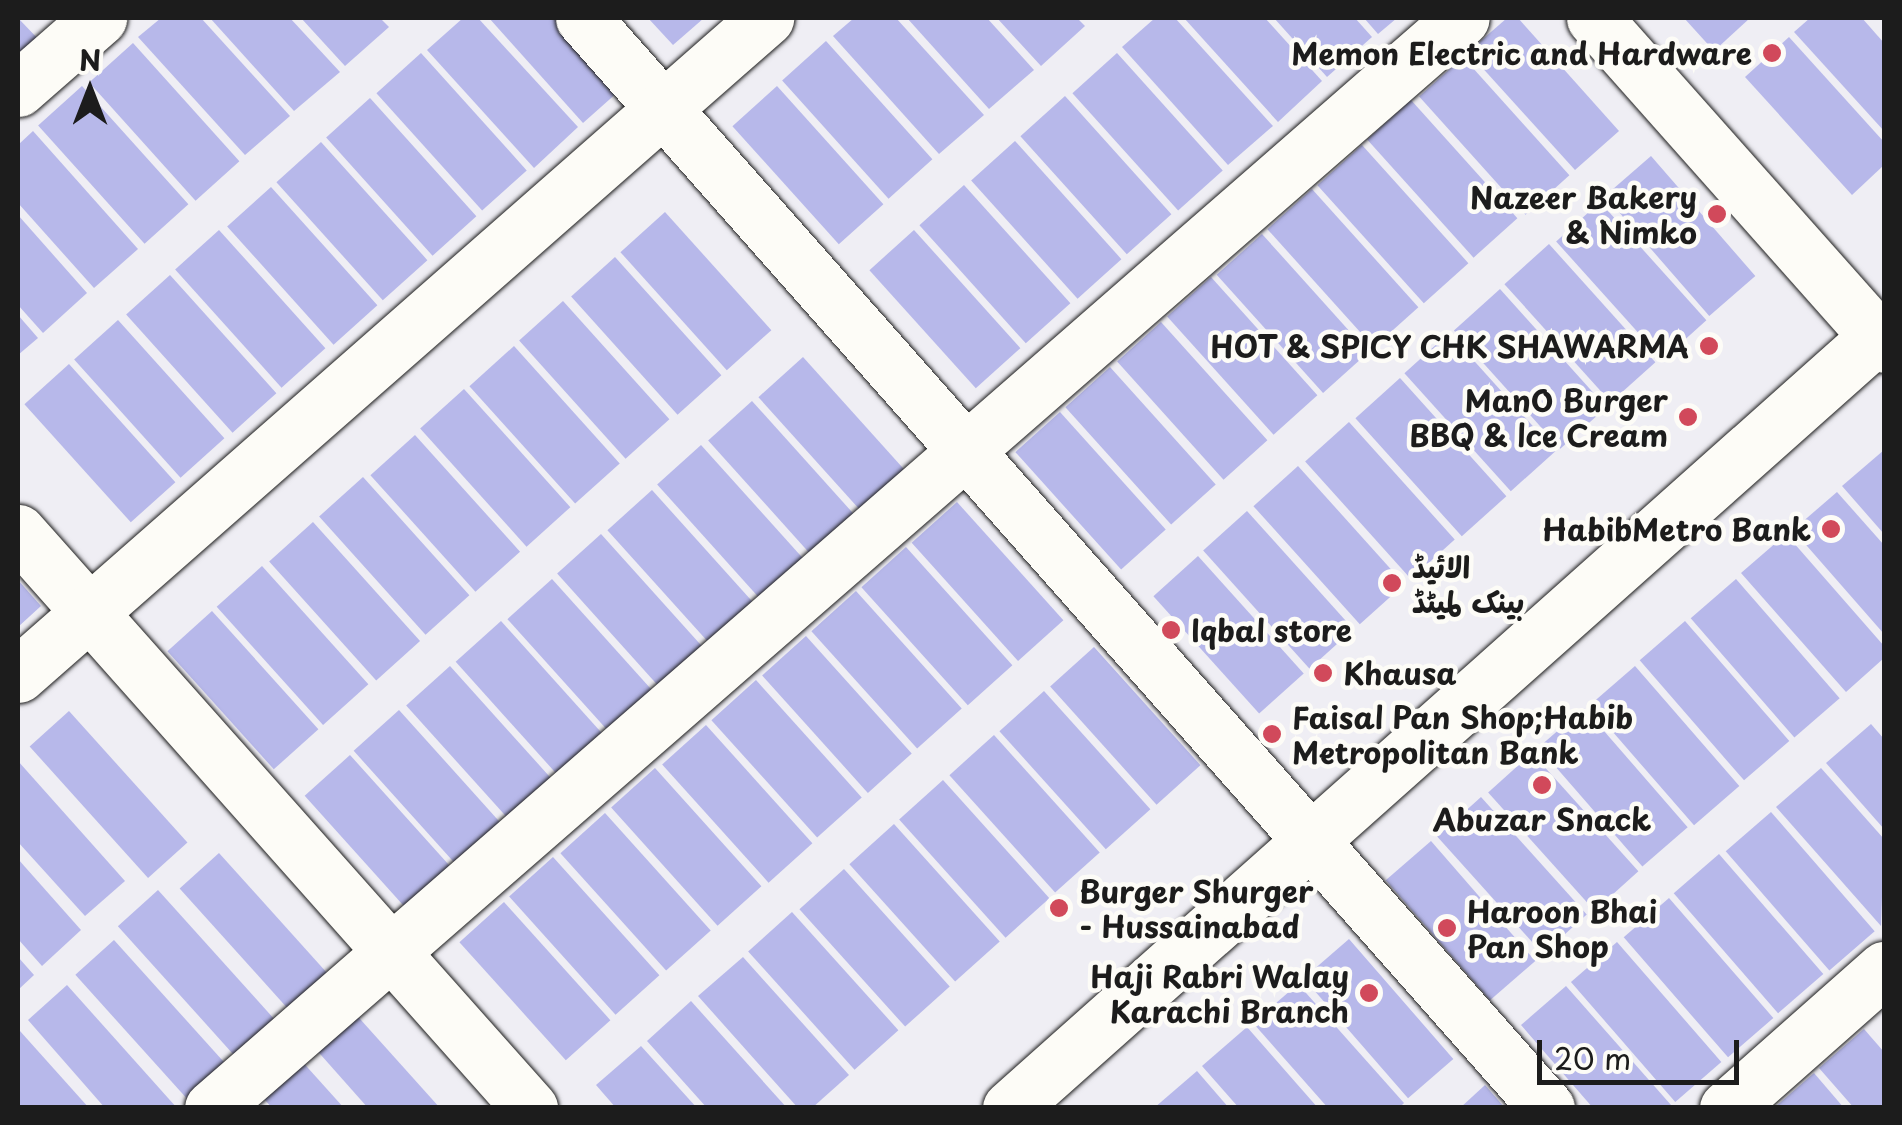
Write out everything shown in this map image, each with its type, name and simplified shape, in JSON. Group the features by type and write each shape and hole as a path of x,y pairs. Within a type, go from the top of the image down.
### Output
{"street":[{"path":"18,89 99,18"},
{"path":"583,18 1547,1108"},
{"path":"18,675 766,18"},
{"path":"212,1108 1462,18"},
{"path":"1010,1108 1882,337 1594,18"},
{"path":"18,532 530,1108"},
{"path":"1727,1108 1884,969"}],"building":[{"path":"18,18 43,44 18,66"},
{"path":"161,18 201,18 290,116 245,155 138,37"},
{"path":"210,18 290,18 340,72 294,111"},
{"path":"301,18 380,18 389,27 345,66"},
{"path":"463,18 478,18 578,127 534,168 427,50"},
{"path":"489,18 569,18 628,83 583,123"},
{"path":"648,18 704,18 673,45"},
{"path":"854,18 896,18 984,115 939,154 833,36"},
{"path":"907,18 987,18 1034,70 989,109"},
{"path":"997,18 1077,18 1085,26 1041,66"},
{"path":"1155,18 1175,18 1273,126 1228,165 1122,47"},
{"path":"1184,18 1265,18 1322,81 1278,122"},
{"path":"1274,18 1355,18 1372,37 1327,77"},
{"path":"1364,18 1397,18 1378,34"},
{"path":"1507,18 1518,18 1619,131 1575,170 1468,52"},
{"path":"1684,18 1750,18 1714,51"},
{"path":"1810,18 1862,18 1884,43 1884,131 1794,32"},
{"path":"1789,37 1884,142 1884,165 1852,195 1745,77"},
{"path":"826,41 932,159 889,199 782,80"},
{"path":"133,43 239,161 196,201 89,82"},
{"path":"421,53 527,170 482,211 376,93"},
{"path":"1117,53 1223,170 1178,211 1072,93"},
{"path":"1463,57 1569,175 1526,215 1419,96"},
{"path":"82,86 188,204 145,244 38,125"},
{"path":"777,86 883,204 839,244 732,126"},
{"path":"1065,96 1171,214 1127,254 1020,136"},
{"path":"370,98 476,216 433,256 326,137"},
{"path":"1411,100 1517,218 1474,258 1367,139"},
{"path":"33,131 138,249 94,288 18,203 18,145"},
{"path":"1015,141 1121,259 1078,299 971,180"},
{"path":"321,142 427,260 383,300 276,182"},
{"path":"1362,145 1468,263 1424,303 1317,185"},
{"path":"1651,156 1755,276 1709,316 1605,196"},
{"path":"964,185 1070,303 1026,343 919,225"},
{"path":"271,187 377,305 334,345 227,226"},
{"path":"1312,189 1418,307 1374,347 1267,229"},
{"path":"1600,202 1706,320 1663,360 1556,241"},
{"path":"665,212 771,330 727,370 620,252"},
{"path":"18,215 87,293 43,333 18,305"},
{"path":"219,230 325,348 282,388 175,269"},
{"path":"914,230 1020,348 976,388 869,270"},
{"path":"1262,234 1368,352 1323,393 1217,275"},
{"path":"1549,244 1655,362 1611,402 1504,284"},
{"path":"615,257 721,375 678,415 571,296"},
{"path":"170,275 276,393 233,433 126,314"},
{"path":"1211,277 1317,395 1274,435 1167,316"},
{"path":"1500,289 1606,407 1560,449 1454,330"},
{"path":"563,301 669,419 626,459 519,340"},
{"path":"18,315 38,338 18,355"},
{"path":"118,320 224,438 181,478 74,359"},
{"path":"1161,322 1267,440 1224,480 1117,361"},
{"path":"1449,333 1555,451 1511,491 1404,373"},
{"path":"514,346 620,463 575,504 469,386"},
{"path":"803,357 908,474 863,514 758,397"},
{"path":"69,364 175,482 131,522 24,404"},
{"path":"1110,367 1216,484 1171,525 1065,407"},
{"path":"1400,378 1506,496 1462,536 1355,418"},
{"path":"464,389 570,507 527,547 420,428"},
{"path":"752,401 858,519 815,559 708,440"},
{"path":"1060,412 1166,529 1121,570 1015,452"},
{"path":"1349,422 1455,539 1411,579 1305,461"},
{"path":"415,435 520,552 475,592 370,475"},
{"path":"701,445 807,563 764,603 657,484"},
{"path":"1884,450 1884,534 1842,486"},
{"path":"1298,466 1404,584 1360,624 1253,506"},
{"path":"363,477 469,595 426,635 319,516"},
{"path":"652,490 758,608 714,648 607,530"},
{"path":"1837,492 1884,545 1884,634 1793,530"},
{"path":"957,502 1063,620 1018,661 912,543"},
{"path":"1247,511 1353,629 1310,669 1203,550"},
{"path":"313,522 420,641 376,680 269,561"},
{"path":"601,534 707,652 664,692 557,573"},
{"path":"1786,534 1884,646 1884,658 1846,692 1741,573"},
{"path":"906,547 1012,665 968,705 861,587"},
{"path":"1198,556 1304,673 1259,714 1153,596"},
{"path":"262,566 368,684 323,725 217,607"},
{"path":"552,579 658,697 614,737 507,619"},
{"path":"1736,579 1840,698 1794,738 1691,618"},
{"path":"18,580 41,606 18,627"},
{"path":"856,591 962,708 917,749 811,631"},
{"path":"212,611 318,729 274,769 167,651"},
{"path":"501,621 607,739 562,780 456,662"},
{"path":"1685,621 1789,741 1744,780 1640,660"},
{"path":"806,636 912,753 868,793 762,675"},
{"path":"1094,647 1200,765 1157,805 1050,686"},
{"path":"450,666 557,785 513,824 406,705"},
{"path":"1635,666 1739,786 1694,825 1590,705"},
{"path":"756,680 862,797 817,838 711,720"},
{"path":"1044,691 1150,809 1106,849 999,731"},
{"path":"1584,708 1688,827 1642,867 1539,747"},
{"path":"399,710 506,829 461,870 354,751"},
{"path":"69,711 187,843 148,878 30,746"},
{"path":"1871,724 1884,739 1884,829 1826,763"},
{"path":"706,725 812,843 769,883 662,764"},
{"path":"994,735 1100,852 1055,893 949,775"},
{"path":"1532,753 1638,871 1595,911 1488,792"},
{"path":"350,755 456,873 411,914 305,796"},
{"path":"18,761 125,881 85,916 18,842"},
{"path":"655,768 761,886 718,926 611,807"},
{"path":"1821,768 1884,839 1881,926 1776,807"},
{"path":"943,780 1049,898 1006,938 899,819"},
{"path":"1481,797 1587,914 1543,954 1437,836"},
{"path":"1771,812 1875,931 1829,971 1726,851"},
{"path":"605,813 711,930 666,971 560,853"},
{"path":"894,824 1000,941 955,982 849,864"},
{"path":"1431,841 1535,961 1490,1000 1386,880"},
{"path":"219,853 337,985 298,1020 180,888"},
{"path":"1719,854 1823,974 1778,1013 1674,893"},
{"path":"553,857 659,975 616,1015 509,896"},
{"path":"18,859 81,930 42,966 18,939"},
{"path":"844,869 950,986 905,1027 799,909"},
{"path":"158,890 276,1022 236,1058 118,926"},
{"path":"1669,898 1773,1018 1728,1057 1624,937"},
{"path":"504,902 610,1020 566,1060 459,942"},
{"path":"792,912 898,1030 855,1070 748,951"},
{"path":"1349,939 1453,1059 1408,1098 1304,978"},
{"path":"114,940 232,1071 193,1106 75,975"},
{"path":"1617,942 1721,1062 1675,1102 1571,982"},
{"path":"18,957 34,975 18,990"},
{"path":"743,957 849,1075 812,1108 798,1108 698,996"},
{"path":"1298,984 1404,1103 1399,1108 1328,1108 1253,1023"},
{"path":"67,985 177,1108 105,1108 28,1020"},
{"path":"1566,986 1671,1105 1669,1108 1593,1108 1521,1025"},
{"path":"691,1001 787,1108 707,1108 647,1041"},
{"path":"352,1010 440,1108 368,1108 313,1046"},
{"path":"1247,1027 1318,1108 1239,1108 1202,1066"},
{"path":"1864,1029 1884,1052 1884,1108 1854,1108 1819,1068"},
{"path":"20,1031 89,1108 18,1108"},
{"path":"641,1046 697,1108 616,1108 596,1085"},
{"path":"290,1048 344,1108 272,1108 250,1083"},
{"path":"1197,1071 1229,1108 1154,1108"},
{"path":"1814,1073 1844,1108 1774,1108"},
{"path":"1485,1085 1505,1108 1460,1108"}],"place":[{"name":"Memon Electric and Hardware","path":"1772,53"},
{"name":"Nazeer Bakery & Nimko","path":"1717,214"},
{"name":"HOT & SPICY CHK SHAWARMA","path":"1709,346"},
{"name":"ManO Burger BBQ & lce Cream","path":"1688,417"},
{"name":"HabibMetro Bank","path":"1831,529"},
{"name":"الائیڈ بینک لمیٹڈ","path":"1392,583"},
{"name":"Iqbal store","path":"1171,630"},
{"name":"Khausa","path":"1323,673"},
{"name":"Faisal Pan Shop;Habib Metropolitan Bank","path":"1272,734"},
{"name":"Abuzar Snack","path":"1542,785"},
{"name":"Burger Shurger - Hussainabad","path":"1059,908"},
{"name":"Haroon Bhai Pan Shop","path":"1447,928"},
{"name":"Haji Rabri Walay Karachi Branch","path":"1369,993"}]}
